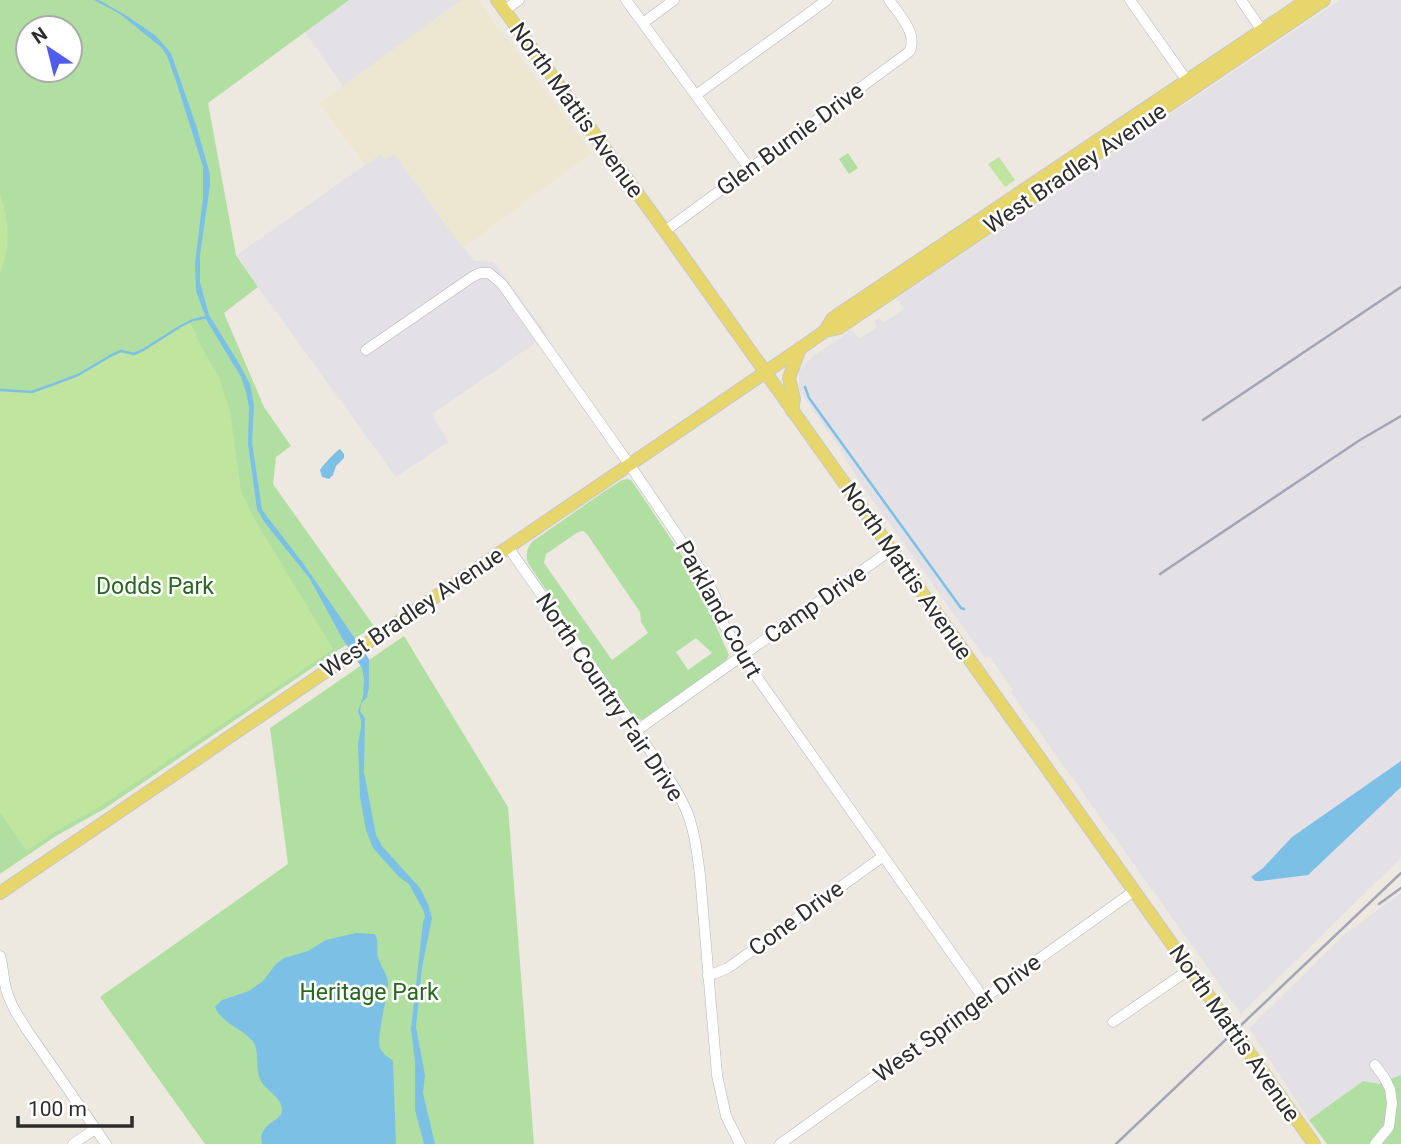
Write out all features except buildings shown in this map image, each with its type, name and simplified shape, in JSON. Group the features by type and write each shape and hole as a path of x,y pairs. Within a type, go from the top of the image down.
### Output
{"main road":[{"name":"West Bradley Avenue","path":"1265,34 1307,0"},
{"name":"West Bradley Avenue","path":"0,893 825,331 839,328 1190,84 1265,34 1324,0"},
{"name":"North Mattis Avenue","path":"501,5 665,231 1314,1144"},
{"path":"792,411 794,399 789,378 801,348"}],"street":[{"path":"501,5 519,0"},
{"path":"626,0 749,168"},
{"path":"643,23 674,0"},
{"path":"696,95 827,0"},
{"name":"Glen Burnie Drive","path":"665,231 909,52 913,45 912,37 889,0"},
{"path":"1130,0 1190,84"},
{"path":"1241,0 1265,34"},
{"name":"Parkland Court","path":"366,349 472,276 489,273 502,284 629,464 710,585 724,625 742,656 984,999"},
{"name":"North Country Fair Drive","path":"508,547 678,793 692,828 700,874 720,1096 726,1116 740,1144"},
{"name":"Camp Drive","path":"636,731 891,550"},
{"name":"Cone Drive","path":"708,976 728,968 883,857"},
{"name":"West Springer Drive","path":"780,1144 1134,891"},
{"path":"0,956 4,999 106,1144"},
{"path":"1113,1022 1190,969"},
{"path":"1375,1065 1390,1089 1392,1103 1389,1127 1375,1144"},
{"path":"73,1144 95,1129"}],"shaded area":[{"path":"349,0 462,0 343,86 305,32"},
{"path":"462,0 478,0 592,153 463,248 394,154 385,160 381,154 365,165 319,103"},
{"path":"1340,0 1401,0 1401,858 1241,1014 1011,692 1013,690 990,657 985,658 860,482 799,390 799,371 812,357 852,330 859,339 877,327 874,321 879,318 883,323 904,309 897,298"},
{"path":"394,153 474,261 494,262 547,335 432,414 448,442 396,477 237,255 381,154"},
{"path":"1401,893 1401,1075 1379,1084 1363,1081 1309,1120 1249,1028 1344,935"}],"green space":[{"name":"Dodds Park","path":"0,0 349,0 208,103 236,255 258,287 224,313 264,407 291,446 276,457 273,484 374,626 104,809 56,836 0,874"},
{"path":"848,153 858,168 849,174 839,159"},
{"path":"999,157 1015,180 1005,187 988,164"},
{"path":"0,194 8,234 0,273"},
{"path":"190,322 219,377 230,411 241,491 255,520 333,649 98,808 54,832 27,851 0,812 0,390 32,392 78,375 121,351 134,353 143,350"},
{"path":"622,480 631,480 704,588 729,655 726,661 642,720 631,717 528,563 527,557 528,548 533,541","holes":["583,531 640,612 641,622 648,633 612,660 544,563 546,554","696,638 712,653 688,670 676,652"]},
{"name":"Heritage Park","path":"404,636 508,807 534,1144 205,1144 100,997 288,864 270,728"},
{"path":"1401,1075 1401,1144 1327,1144 1309,1120 1363,1081 1379,1084"}],"water":[{"path":"94,0 99,0 127,16 155,35 171,53 210,174 200,255 200,282 209,315 250,384 254,405 252,442 262,510 303,563 369,659 369,687 360,711 365,718 364,772 376,835 382,846 420,888 432,918 422,968 416,1027 425,1075 423,1093 435,1144 424,1144 415,1110 415,1062 411,1029 425,917 409,884 399,877 373,848 366,830 360,797 358,744 361,720 358,711 363,697 364,679 362,668 342,638 310,579 257,509 248,444 249,407 246,392 241,377 207,321 196,291 195,263 203,198 203,167 167,56 162,48 120,14"},
{"path":"340,449 344,458 329,479 322,477 320,470"},
{"path":"1401,761 1401,787 1308,875 1261,881 1255,881 1251,877 1292,837"},
{"path":"356,933 375,934 378,957 387,979 380,1045 382,1051 393,1061 396,1144 262,1144 263,1131 282,1113 281,1105 260,1079 256,1049 252,1040 223,1018 215,1007 222,1000 249,991 263,981 284,958 308,951 326,940"}],"waterway":[{"path":"0,390 32,392 78,375 121,351 134,354 181,326 208,317"},
{"path":"805,387 809,398 964,609"}],"railway":[{"path":"1203,420 1401,287"},
{"path":"1160,574 1360,440 1401,416"},
{"path":"1116,1144 1401,873"},
{"path":"1379,904 1401,888"}]}
